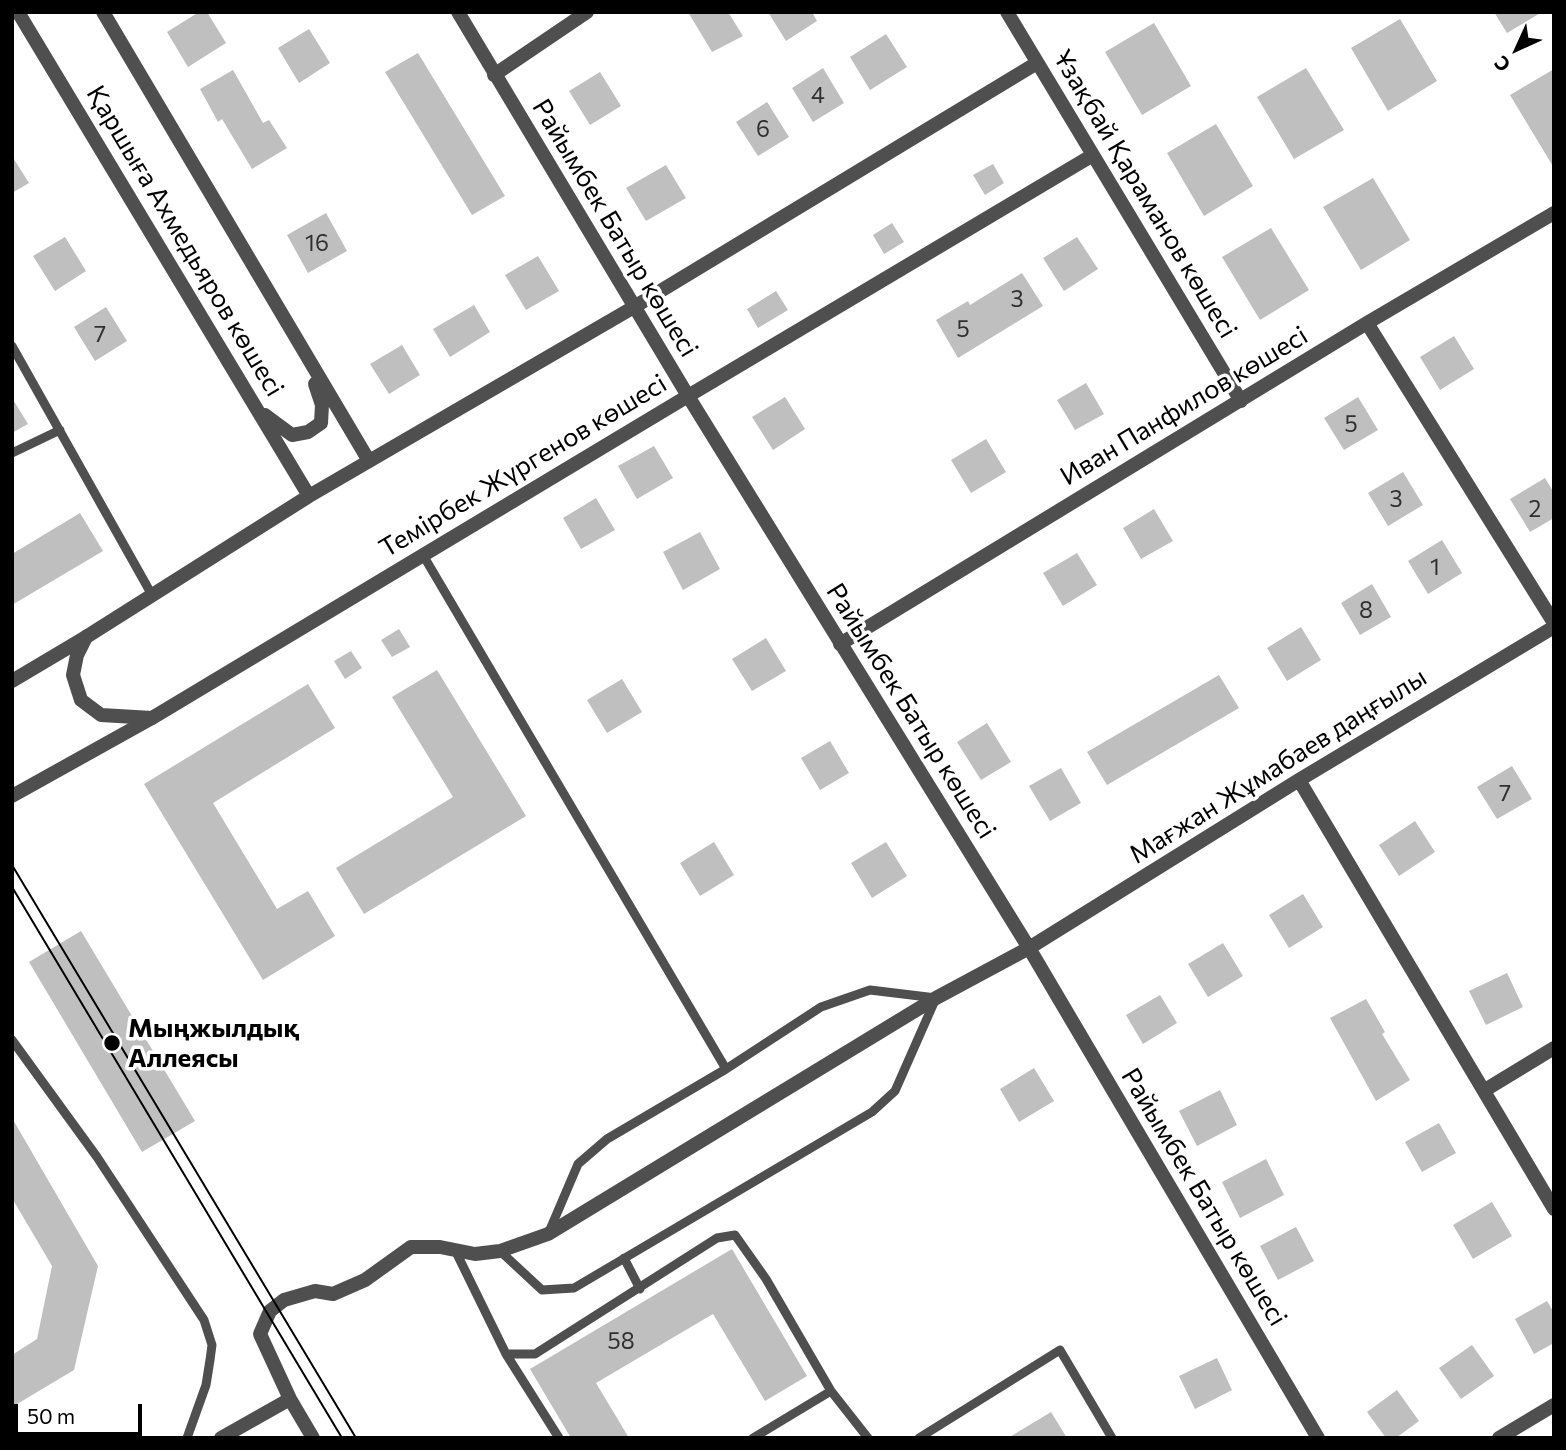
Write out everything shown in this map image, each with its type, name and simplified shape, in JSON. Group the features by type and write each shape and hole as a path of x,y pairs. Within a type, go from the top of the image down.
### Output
{"street":[{"name":"Қаршыға Ахмедьяров көшесі","path":"18,12 309,496"},
{"name":"Қаршыға Ахмедьяров көшесі","path":"103,12 369,461"},
{"name":"Райымбек Батыр көшесі","path":"458,12 688,396 1029,948 1318,1438"},
{"path":"494,75 587,12"},
{"name":"Ұзақбай Қараманов көшесі","path":"1007,12 1241,401"},
{"path":"12,681 309,496 634,307 1037,63"},
{"name":"Темірбек Жүргенов көшесі","path":"12,796 152,718 1093,155"},
{"name":"Иван Панфилов көшесі","path":"840,644 1367,323 1554,213"},
{"path":"1367,323 1554,625"},
{"path":"255,404 267,418 292,435 309,432 321,423 322,405 307,360"},
{"name":"Мағжан Жұмабаев даңғылы","path":"313,1438 290,1399 260,1334 270,1311 298,1294 315,1291 333,1294 365,1280 411,1247 475,1254 500,1251 548,1234 936,998 1029,948 1299,779 1554,625"},
{"path":"86,637 77,655 73,675 81,700 101,715 152,718"},
{"path":"1299,779 1554,1209"},
{"path":"1485,1090 1554,1048"},
{"path":"221,1438 290,1399"},
{"path":"1499,1438 1554,1405"}],"lane":[{"path":"12,346 152,595"},
{"path":"12,453 60,430"},
{"path":"423,555 726,1069"},
{"path":"500,1251 542,1290 573,1288 872,1112 895,1091 936,998 870,990 821,1007 726,1069 607,1139 578,1164 548,1234"},
{"path":"12,1040 97,1157 204,1320 212,1345 210,1360 206,1385 187,1438"},
{"path":"506,1354 535,1354 716,1238 735,1235 766,1279 831,1391 866,1437"},
{"path":"455,1250 506,1354 559,1438"},
{"path":"624,1258 639,1289"},
{"path":"919,1438 1060,1350 1112,1438"},
{"path":"754,1438 831,1391"}],"building":[{"path":"199,12 207,12 226,43 188,67 167,32"},
{"path":"688,12 728,12 743,36 712,52"},
{"path":"768,12 812,12 817,21 786,41"},
{"path":"1494,12 1542,12 1507,33"},
{"path":"1400,19 1437,81 1388,111 1351,48"},
{"path":"1154,23 1191,86 1142,115 1105,52"},
{"path":"309,29 330,63 299,83 278,48"},
{"path":"886,34 907,67 870,90 850,57"},
{"path":"418,53 505,196 472,215 385,72"},
{"path":"823,68 844,103 813,122 792,88"},
{"path":"1306,68 1344,130 1294,159 1257,97"},
{"path":"1554,69 1554,168 1510,95"},
{"path":"233,70 263,123 269,120 287,148 252,169 222,119 218,122 200,89"},
{"path":"600,72 621,106 590,125 569,91"},
{"path":"767,102 789,137 758,156 736,122"},
{"path":"1216,124 1253,186 1204,216 1167,153"},
{"path":"12,156 29,183 12,193"},
{"path":"993,164 1004,183 985,195 973,175"},
{"path":"666,165 686,198 646,221 626,188"},
{"path":"1373,178 1410,240 1361,270 1323,207"},
{"path":"326,213 347,251 308,273 287,235"},
{"path":"892,223 904,242 884,254 873,235"},
{"path":"1271,228 1309,290 1260,320 1222,257"},
{"path":"65,237 86,271 55,291 33,256"},
{"path":"1077,237 1098,269 1064,291 1043,258"},
{"path":"538,256 559,291 526,310 505,275"},
{"path":"1022,273 1043,306 958,358 936,320 968,301 970,305"},
{"path":"776,291 788,310 758,328 747,309"},
{"path":"474,305 490,332 450,357 433,329"},
{"path":"106,307 127,341 95,361 74,327"},
{"path":"1454,336 1474,369 1440,390 1420,357"},
{"path":"402,345 420,375 389,394 370,364"},
{"path":"1086,383 1104,414 1075,430 1057,400"},
{"path":"785,397 805,429 773,450 752,417"},
{"path":"1358,397 1378,430 1344,450 1324,418"},
{"path":"12,398 28,424 12,433"},
{"path":"986,439 1006,472 971,493 951,460"},
{"path":"654,446 673,478 637,499 618,466"},
{"path":"1403,472 1423,505 1388,526 1368,493"},
{"path":"1545,478 1554,493 1554,518 1530,532 1510,499"},
{"path":"596,498 615,530 581,549 563,518"},
{"path":"1154,509 1173,541 1141,559 1123,528"},
{"path":"80,513 103,551 12,605 12,554"},
{"path":"700,532 720,569 683,590 663,552"},
{"path":"1442,540 1462,573 1428,594 1408,561"},
{"path":"1077,553 1097,585 1063,606 1043,573"},
{"path":"1372,584 1391,617 1360,635 1341,603"},
{"path":"1301,627 1321,660 1287,681 1267,648"},
{"path":"399,629 410,647 392,657 381,640"},
{"path":"766,638 786,671 752,691 732,659"},
{"path":"351,651 362,668 345,679 334,661"},
{"path":"437,670 526,816 364,914 336,868 453,797 392,697"},
{"path":"1219,675 1239,708 1107,785 1087,752"},
{"path":"622,679 642,712 607,733 587,700"},
{"path":"308,684 335,728 213,803 277,909 308,891 335,936 263,980 144,784"},
{"path":"987,723 1011,762 981,780 957,742"},
{"path":"830,741 849,773 820,790 801,758"},
{"path":"1512,766 1532,799 1497,819 1477,787"},
{"path":"1061,768 1081,803 1050,821 1029,786"},
{"path":"1415,821 1435,852 1399,876 1379,845"},
{"path":"714,842 734,875 700,896 680,863"},
{"path":"886,842 907,876 872,898 851,863"},
{"path":"1303,894 1323,927 1289,948 1269,915"},
{"path":"81,931 195,1121 142,1152 29,962"},
{"path":"1223,943 1243,976 1208,997 1188,964"},
{"path":"1507,973 1523,1007 1486,1025 1469,991"},
{"path":"1160,995 1177,1023 1143,1044 1126,1015"},
{"path":"1366,999 1385,1032 1382,1034 1410,1080 1376,1101 1330,1018"},
{"path":"1034,1068 1054,1101 1019,1122 1000,1089"},
{"path":"1220,1090 1237,1125 1197,1146 1179,1111"},
{"path":"12,1118 98,1266 74,1370 12,1407 12,1355 37,1339 52,1266 12,1198"},
{"path":"1439,1123 1456,1153 1422,1172 1405,1142"},
{"path":"1266,1159 1284,1195 1240,1218 1222,1182"},
{"path":"1492,1202 1512,1236 1473,1259 1453,1225"},
{"path":"1296,1227 1314,1261 1278,1280 1260,1246"},
{"path":"732,1249 807,1376 765,1401 713,1314 596,1383 629,1438 571,1438 530,1369"},
{"path":"1547,1301 1554,1313 1554,1343 1534,1354 1515,1319"},
{"path":"1472,1345 1494,1376 1461,1399 1439,1368"},
{"path":"1217,1358 1232,1390 1195,1409 1179,1376"},
{"path":"1397,1390 1419,1421 1396,1438 1386,1438 1367,1412"},
{"path":"1051,1412 1067,1438 1008,1438"}],"tram line":[{"path":"12,865 356,1438"},
{"path":"12,887 342,1438"}],"place":[{"name":"Мыңжылдық Аллеясы","path":"112,1043"}]}
